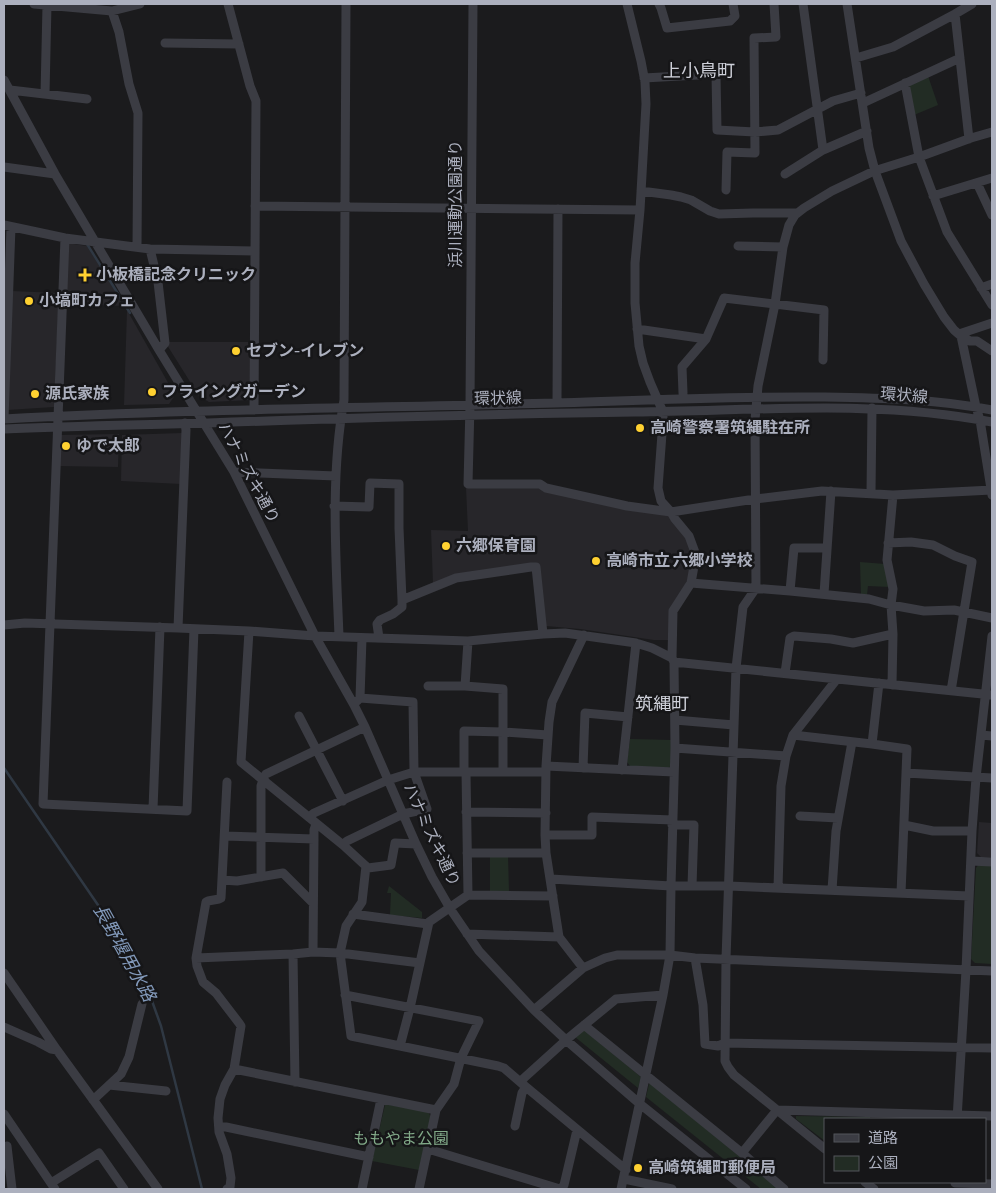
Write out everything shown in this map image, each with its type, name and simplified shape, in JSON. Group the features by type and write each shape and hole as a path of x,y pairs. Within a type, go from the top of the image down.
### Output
{"street":[{"path":"34,4 106,8 140,4"},
{"path":"228,4 250,86 256,101 254,410"},
{"path":"339,636 334,506 340,418 344,400 346,4"},
{"name":"浜川運動公園通り","path":"473,4 468,484 540,484 546,488 627,506 671,512"},
{"path":"621,1189 670,955 675,748 673,611 691,583 696,555 689,536 662,501 658,488 663,412 643,364 638,346 635,263 646,104 641,61 627,4"},
{"path":"659,4 667,28 730,21 735,16 732,4"},
{"path":"726,190 727,152 756,153 754,38 776,38 774,4"},
{"path":"803,4 823,150"},
{"path":"847,4 869,148 875,170 905,250 954,330 960,335 992,350"},
{"path":"856,58 893,46 972,4"},
{"path":"45,94 47,5"},
{"path":"106,8 118,32 129,84 138,114 136,247"},
{"path":"955,14 969,138"},
{"path":"165,43 239,44"},
{"path":"863,103 960,58"},
{"path":"644,78 716,74 717,130 756,132 778,130 833,101 861,92"},
{"name":"ハナミズキ通り","path":"4,80 55,174 234,472 314,636 365,727 432,877 467,934 479,951 534,1010 566,1040 640,1104 746,1189"},
{"path":"905,83 919,157 947,232 992,305"},
{"path":"10,90 86,99"},
{"path":"785,174 823,150 867,131"},
{"path":"824,1148 734,1075 725,1061 726,959 736,668 743,607 756,588 755,420 758,386 775,304 783,246 788,225 797,213 832,191 875,170 992,132"},
{"path":"4,167 55,174"},
{"path":"933,196 992,178"},
{"path":"977,183 992,216"},
{"path":"641,191 671,194 691,200 718,214 797,213"},
{"path":"255,206 640,210"},
{"path":"557,402 558,209"},
{"path":"4,419 7,226 65,238 150,249 254,251"},
{"path":"65,238 43,804 188,811 194,629"},
{"path":"738,246 783,246"},
{"path":"150,249 158,282 164,343 159,350"},
{"path":"981,288 992,284"},
{"path":"683,393 682,367 706,339 724,298 824,310 823,360"},
{"path":"960,335 992,323"},
{"path":"637,329 706,339"},
{"path":"671,512 822,491 871,494 992,492 980,420 960,335"},
{"name":"環状線","path":"4,429 340,418 470,410 557,402 757,397 871,398 924,401 992,410"},
{"name":"環状線","path":"4,419 196,410 342,407 663,412 872,408 925,412 992,422"},
{"path":"871,494 872,408"},
{"path":"178,628 186,423"},
{"path":"234,472 336,476"},
{"path":"334,506 369,507 370,483 399,484 402,607 394,614 380,620 378,624 379,638"},
{"path":"824,594 831,492"},
{"path":"892,685 893,634 891,605 893,589 887,560 893,494"},
{"path":"888,543 911,542 933,545 972,562 951,691"},
{"path":"790,591 794,548 827,548"},
{"path":"402,600 456,578 536,567 544,634"},
{"path":"691,583 869,599 924,611 954,610 992,618"},
{"path":"4,625 50,624 160,627 314,636 468,641 566,633 652,648 673,660 785,674 989,695"},
{"path":"153,809 160,627"},
{"path":"249,631 241,762 343,845 368,868 391,865 394,843 416,844"},
{"path":"785,674 790,638 794,636 853,643 893,634"},
{"path":"583,968 559,937 545,835 546,769 552,702 584,635"},
{"path":"958,1117 972,831 980,735 989,695 992,636"},
{"path":"354,705 360,698 362,638"},
{"path":"465,686 468,641"},
{"path":"622,770 636,644"},
{"path":"778,888 781,786 786,756 793,735 837,679"},
{"path":"872,744 879,683"},
{"path":"428,686 503,689 503,772"},
{"path":"343,845 347,841 403,814 427,809 414,772 413,702 360,698"},
{"path":"583,768 585,713 628,717"},
{"path":"299,716 343,801"},
{"path":"675,720 734,725"},
{"path":"261,877 261,786 266,774 365,727"},
{"path":"468,895 464,731 548,735"},
{"path":"793,735 908,749 901,893"},
{"path":"980,735 992,736"},
{"path":"832,890 836,831 852,742"},
{"path":"675,748 786,756"},
{"path":"309,817 314,813 388,780 414,772 503,772 583,768 674,772"},
{"path":"906,773 992,778"},
{"path":"227,782 221,898 206,902 196,966 203,982 216,993 241,1026 234,1069 220,1099 219,1127 220,1137 227,1154 231,1178 229,1188 239,1189"},
{"path":"466,812 546,813"},
{"path":"800,816 838,818"},
{"path":"545,835 592,835 592,817 694,825 692,886"},
{"path":"314,952 314,827 316,824"},
{"path":"904,825 933,831 972,831"},
{"path":"225,836 314,839"},
{"path":"467,852 546,853"},
{"path":"971,861 992,862"},
{"path":"366,866 362,902 346,926 340,953 351,1036 504,1068 625,1174 672,1189"},
{"path":"222,880 237,881 283,873 313,903"},
{"path":"551,879 671,886 729,886 969,896"},
{"path":"400,1046 429,922 468,895 553,896"},
{"path":"354,914 428,924"},
{"path":"467,934 559,937"},
{"path":"196,958 314,952 340,953 420,963"},
{"path":"293,954 295,1082"},
{"path":"534,1010 583,968 616,955 670,955 695,958 992,971"},
{"path":"695,958 703,1005 705,1044 718,1046 725,1043 992,1048"},
{"path":"4,974 158,1189"},
{"path":"345,995 478,1021 461,1058 454,1084 436,1110 419,1189"},
{"path":"514,1126 524,1078 566,1040 616,999 663,995"},
{"path":"93,1100 121,1074 130,1057 142,1004"},
{"path":"584,1026 784,1189"},
{"path":"4,1027 57,1050"},
{"path":"234,1069 436,1110"},
{"path":"109,1085 166,1091"},
{"path":"362,1189 381,1099"},
{"path":"777,1110 896,1116 992,1116"},
{"path":"742,1153 777,1110"},
{"path":"4,1114 53,1186 99,1152 124,1189"},
{"path":"219,1127 369,1157"},
{"path":"428,1149 561,1189 564,1185 577,1130"},
{"path":"12,1189 6,1146 25,1145"},
{"path":"953,1185 992,1184"}],"shaded area":[{"name":"小板橋記念クリニック","path":"67,243 87,246 125,306 65,304"},
{"path":"11,291 59,293 54,407 7,410"},
{"path":"127,310 175,395 169,404 124,405"},
{"path":"169,342 250,342 251,400 209,402 199,396 167,345"},
{"path":"182,433 181,484 121,481 122,435"},
{"path":"119,434 118,467 58,466 59,435"},
{"name":"高崎市立 六郷小学校","path":"466,488 540,488 668,514 689,542 692,558 687,583 671,607 670,640 654,640 546,626 538,564 433,584 431,530 468,531"},
{"path":"979,822 992,823 992,857 981,857 977,853"}],"green space":[{"path":"928,76 938,105 914,115 909,84"},
{"path":"860,562 885,564 890,587 868,586 867,595 861,595"},
{"path":"630,739 673,740 671,766 668,768 630,766 627,762"},
{"path":"490,856 508,856 509,891 490,891"},
{"path":"979,864 992,865 992,964 975,963 971,959 976,868"},
{"path":"389,886 422,912 422,918 390,915 391,893 387,893"},
{"path":"584,1030 641,1077 638,1088 575,1037"},
{"path":"649,1084 778,1189 761,1189 646,1097"},
{"name":"ももやま公園","path":"385,1105 428,1112 431,1117 419,1170 372,1161"},
{"path":"796,1116 870,1117 824,1118 824,1140 796,1119"}],"waterway":[{"path":"87,244 130,313"},
{"name":"長野堰用水路","path":"4,768 98,905 110,933 152,1001 161,1026 202,1189"}],"place":[{"name":"小板橋記念クリニック","path":"85,275"},
{"name":"小塙町カフェ","path":"29,301"},
{"name":"セブン-イレブン","path":"236,351"},
{"name":"フライングガーデン","path":"152,392"},
{"name":"源氏家族","path":"35,394"},
{"name":"高崎警察署筑縄駐在所","path":"640,428"},
{"name":"ゆで太郎","path":"66,446"},
{"name":"六郷保育園","path":"446,546"},
{"name":"高崎市立 六郷小学校","path":"596,561"},
{"name":"高崎筑縄町郵便局","path":"638,1168"}],"district":[{"name":"上小鳥町","path":"699,71"},
{"name":"筑縄町","path":"662,704"}]}
